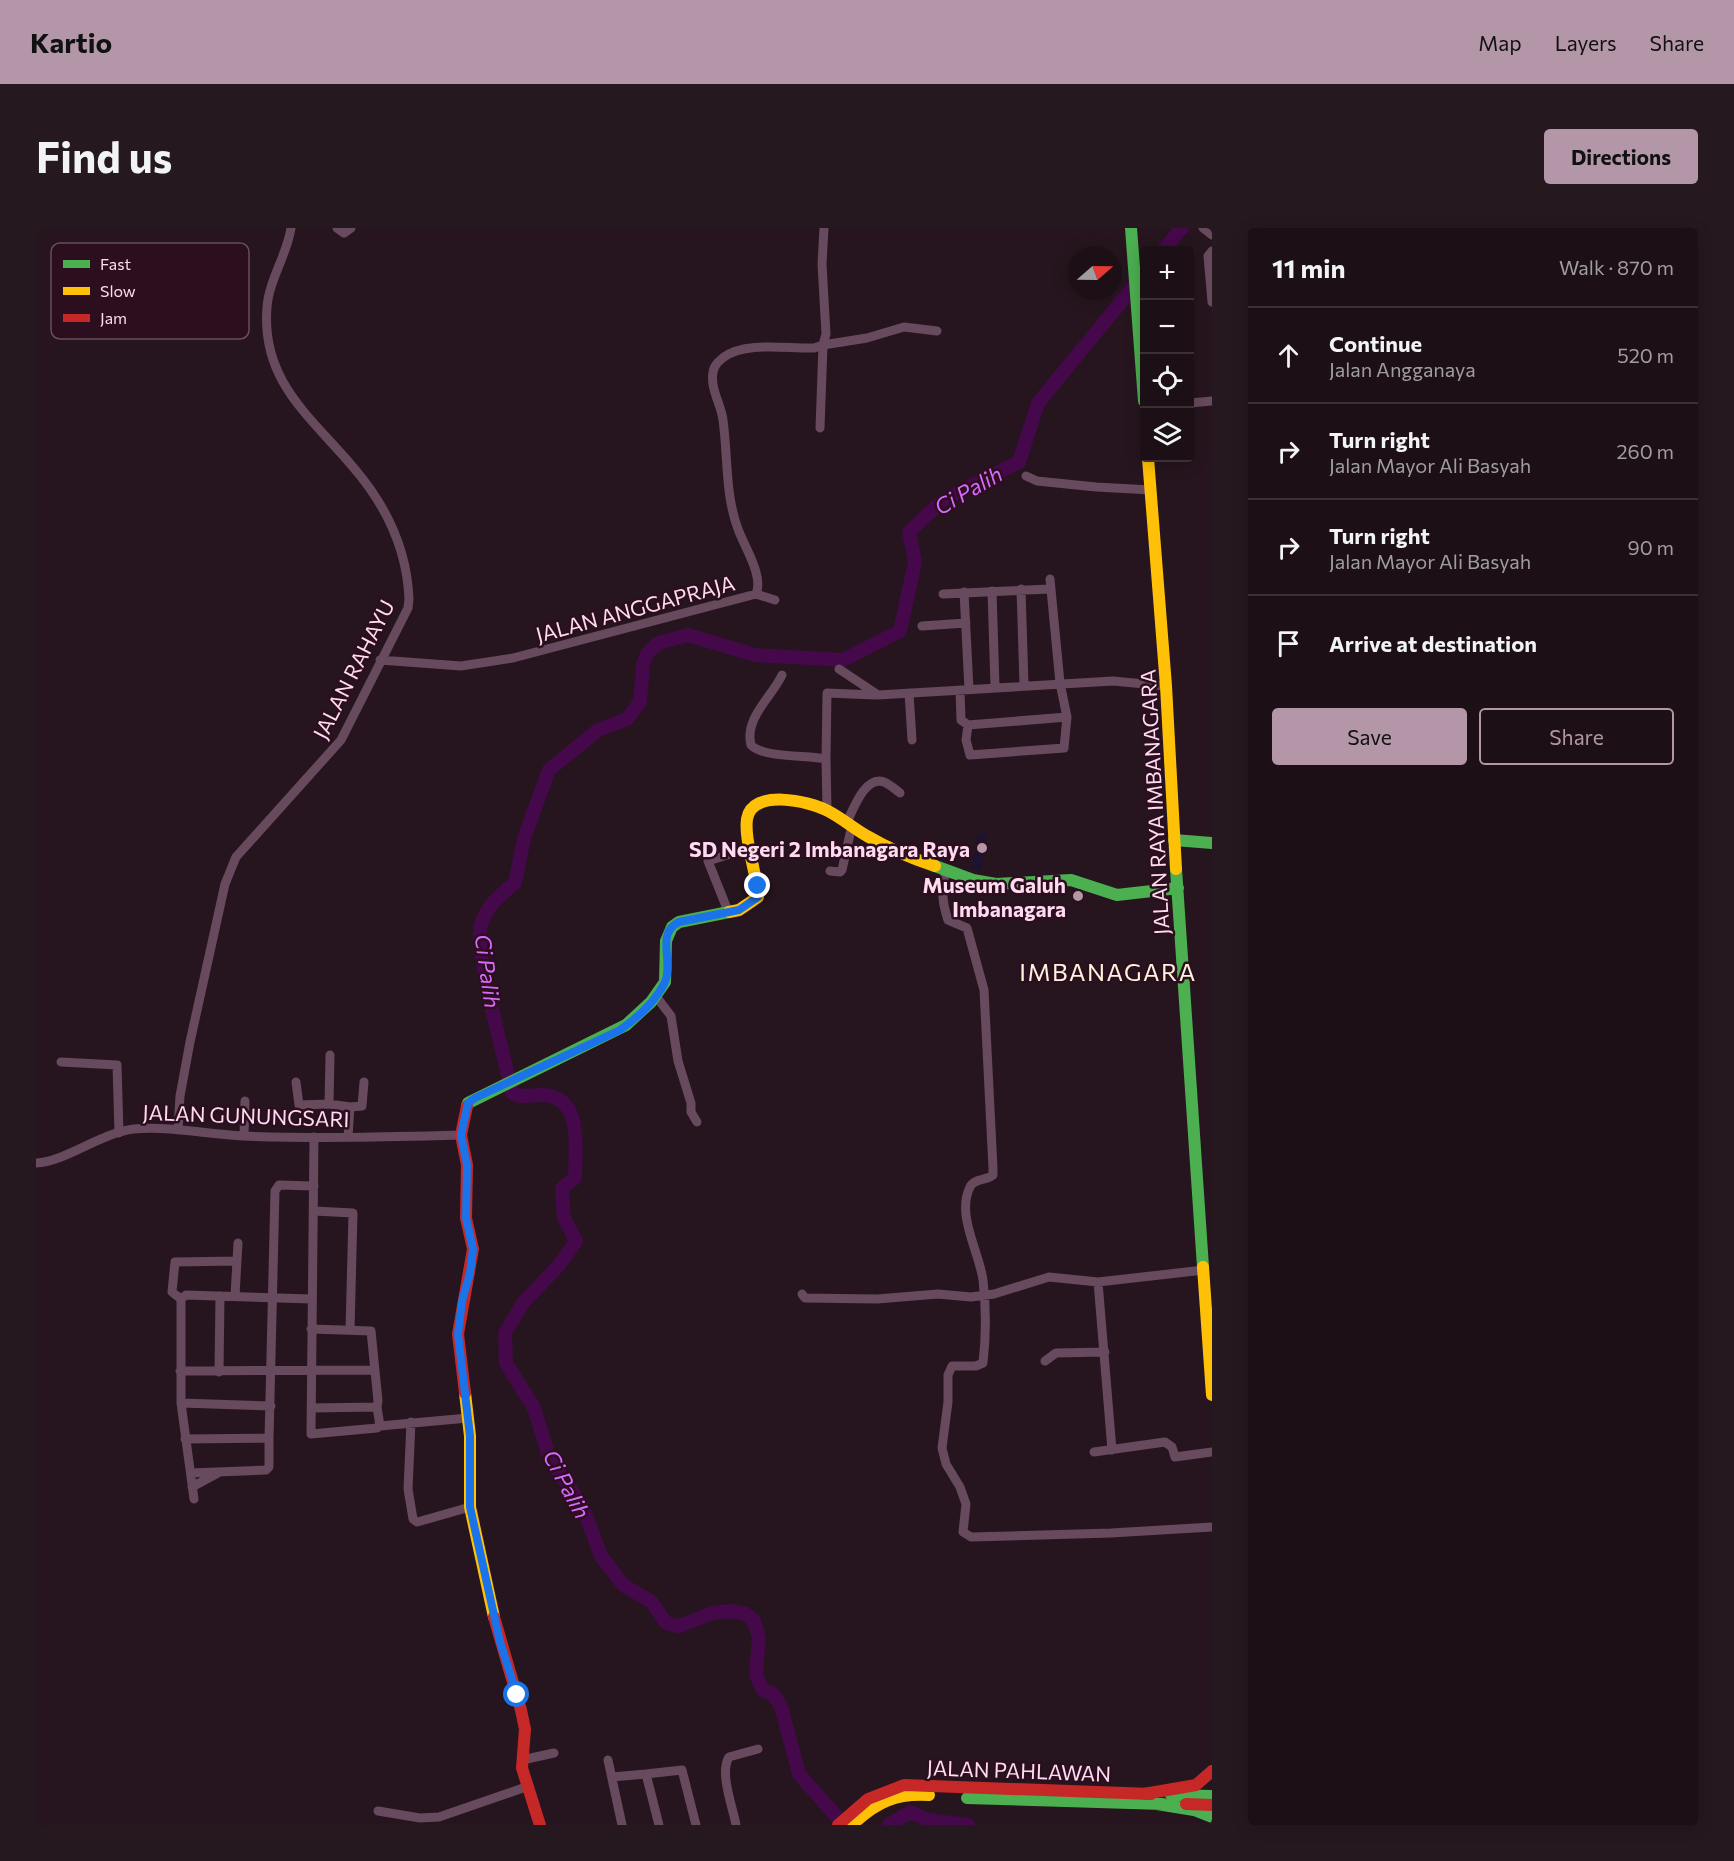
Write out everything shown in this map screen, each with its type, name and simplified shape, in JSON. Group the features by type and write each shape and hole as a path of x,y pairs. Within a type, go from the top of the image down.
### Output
{"main road":[{"path":"1131,228 1141,354"},
{"name":"JALAN RAYA IMBANAGARA","path":"1148,462 1166,686 1174,840 1212,1395"},
{"path":"540,1825 526,1787 522,1760 524,1724 500,1642 470,1507 471,1448 458,1334 473,1249 466,1218 467,1165 461,1135 468,1103 515,1078 620,1030 637,1018 656,995 667,974 666,940 671,927 679,922 739,910 758,897 757,875 750,848 747,820 750,811 759,803 776,798 827,810 866,836 908,857 946,871 996,884 1071,880 1117,895 1178,888"},
{"path":"1174,840 1212,843"},
{"path":"1144,1794 1196,1785 1212,1771"},
{"name":"JALAN PAHLAWAN","path":"837,1825 854,1818 880,1791 904,1785 922,1791 1212,1805"},
{"name":"JALAN PAHLAWAN","path":"986,1795 1212,1796"},
{"path":"1157,1804 1194,1810 1212,1817"}],"street":[{"name":"JALAN RAHAYU","path":"178,1130 180,1096 190,1042 225,884 236,857 331,753 348,727 408,608 404,555 399,539 368,486 282,386 275,366 268,337 267,306 291,228"},
{"path":"337,228 344,233 351,228"},
{"path":"820,428 823,345 826,334 822,264 824,228"},
{"path":"1203,228 1212,236"},
{"path":"1212,251 1208,255 1212,302"},
{"path":"823,345 867,338 904,327 937,331"},
{"name":"JALAN ANGGAPRAJA","path":"380,660 461,666 513,658 756,594 758,581 735,523 723,443 723,421 714,389 715,365 729,354 739,351 814,348 823,345"},
{"path":"1194,403 1212,401"},
{"path":"1026,476 1037,481 1096,487 1151,489"},
{"path":"943,594 1021,589 1050,584 1060,683 1067,717 1066,746 1052,751 969,755 966,740 968,725"},
{"path":"1021,589 1024,685"},
{"path":"992,591 995,687"},
{"path":"964,592 966,623 961,720 968,725 1067,717"},
{"path":"756,594 775,600"},
{"path":"922,626 966,623"},
{"path":"839,669 878,695"},
{"path":"782,675 756,714 750,730 751,744 755,749 778,754 807,755 826,759"},
{"path":"846,693 853,678"},
{"path":"827,810 826,695 828,692 878,695 1113,681 1166,686"},
{"path":"909,693 912,740"},
{"path":"830,871 840,872 842,870 849,823 861,793 876,782 883,782 900,793"},
{"path":"728,911 708,861 750,848"},
{"path":"946,871 943,885 945,911 948,920 967,928 984,990 993,1175 974,1182 964,1202 965,1214 980,1264 984,1296 983,1363 976,1366 952,1366 948,1375 948,1402 942,1449 946,1464 964,1495 966,1511 962,1526 966,1536 1112,1533 1212,1527"},
{"path":"656,995 671,1016 678,1061 692,1103 691,1112 697,1122"},
{"path":"328,1104 330,1055"},
{"path":"61,1062 117,1065 119,1133"},
{"path":"296,1082 299,1105 328,1104 350,1107 362,1106 364,1082"},
{"path":"244,1136 245,1101"},
{"path":"348,1137 350,1107"},
{"name":"JALAN GUNUNGSARI","path":"36,1163 119,1133 148,1129 244,1136 461,1135"},
{"path":"314,1137 311,1329 313,1435 411,1422 468,1418"},
{"path":"191,1473 268,1469 277,1188 279,1185 314,1186"},
{"path":"314,1211 353,1213 350,1330"},
{"path":"235,1296 238,1243"},
{"path":"181,1299 172,1292 175,1262 237,1261"},
{"path":"802,1294 806,1298 829,1300 938,1294 984,1296 1049,1277 1098,1282 1204,1270"},
{"path":"1098,1282 1113,1450"},
{"path":"181,1299 186,1295 312,1299"},
{"path":"219,1372 220,1296"},
{"path":"181,1299 181,1403 194,1499"},
{"path":"311,1329 371,1331 380,1426"},
{"path":"1045,1360 1054,1353 1105,1352"},
{"path":"180,1371 374,1370"},
{"path":"181,1403 271,1406"},
{"path":"311,1408 377,1407"},
{"path":"411,1422 408,1490 412,1519 417,1522 422,1521 470,1507"},
{"path":"185,1439 269,1438"},
{"path":"1094,1452 1165,1442 1172,1447 1175,1457 1212,1452"},
{"path":"192,1487 218,1473"},
{"path":"736,1825 727,1782 726,1761 729,1757 758,1749"},
{"path":"522,1760 554,1753"},
{"path":"608,1760 622,1825"},
{"path":"612,1777 682,1770 696,1825"},
{"path":"646,1774 659,1825"},
{"path":"378,1811 420,1818 439,1817 526,1787"}],"shaded area":[{"path":"978,833 987,835 981,870 972,868"}],"waterway":[{"name":"Ci Palih","path":"1166,246 1182,228"},
{"name":"Ci Palih","path":"844,1825 799,1774 781,1706 773,1694 763,1690 756,1675 759,1638 754,1621 746,1614 730,1611 713,1613 679,1626 673,1625 665,1622 652,1602 623,1585 601,1556 582,1505 550,1460 534,1408 506,1363 505,1333 523,1303 560,1264 576,1241 564,1218 562,1188 575,1178 576,1140 571,1115 566,1105 557,1098 512,1093 486,980 480,937 481,925 490,906 515,883 524,838 549,770 598,730 627,719 640,702 643,664 647,654 658,643 688,635 755,655 843,660 900,631 915,562 909,532 942,501 1019,462 1038,403 1140,279"},
{"name":"Ci Palih","path":"889,1825 910,1812 928,1820 968,1825"}],"traffic: fast":[{"path":"1131,228 1140,354"},
{"path":"1174,840 1212,843"},
{"path":"935,866 973,880 996,884 1071,880 1117,895 1178,888"},
{"path":"1176,869 1203,1267"},
{"path":"467,1106 468,1103 626,1025 651,1002 665,982 666,941 672,927 679,922 729,912"},
{"path":"1171,1795 1212,1796"},
{"path":"967,1798 1163,1804"},
{"path":"1157,1804 1194,1810 1212,1817"}],"traffic: slow":[{"path":"1148,462 1166,686 1176,869"},
{"path":"729,912 739,910 758,897 747,837 747,819 751,809 759,803 770,800 795,801 819,807 884,845 935,866"},
{"path":"1203,1267 1212,1395"},
{"path":"465,1393 470,1436 470,1507 494,1617"},
{"path":"852,1825 870,1810 887,1801 906,1796 929,1795"}],"traffic: jam":[{"path":"465,1393 458,1334 473,1249 466,1218 467,1165 461,1135 467,1106"},
{"path":"494,1617 521,1710 525,1729 522,1768 540,1825"},
{"path":"1144,1794 1196,1785 1212,1771"},
{"path":"838,1825 868,1799 904,1785 1151,1794"},
{"path":"1186,1804 1212,1805"}],"place":[{"name":"SD Negeri 2 Imbanagara Raya","path":"982,848"},
{"name":"Museum Galuh Imbanagara","path":"1078,896"}],"district":[{"name":"IMBANAGARA","path":"1108,971"}],"route":[{"path":"517,1695 500,1642 470,1507 471,1448 458,1334 459,1316 470,1273 473,1249 466,1218 467,1165 461,1135 466,1109 468,1103 475,1098 620,1030 637,1018 665,980 669,962 666,940 671,927 679,922 739,910 758,897 758,886"}]}
